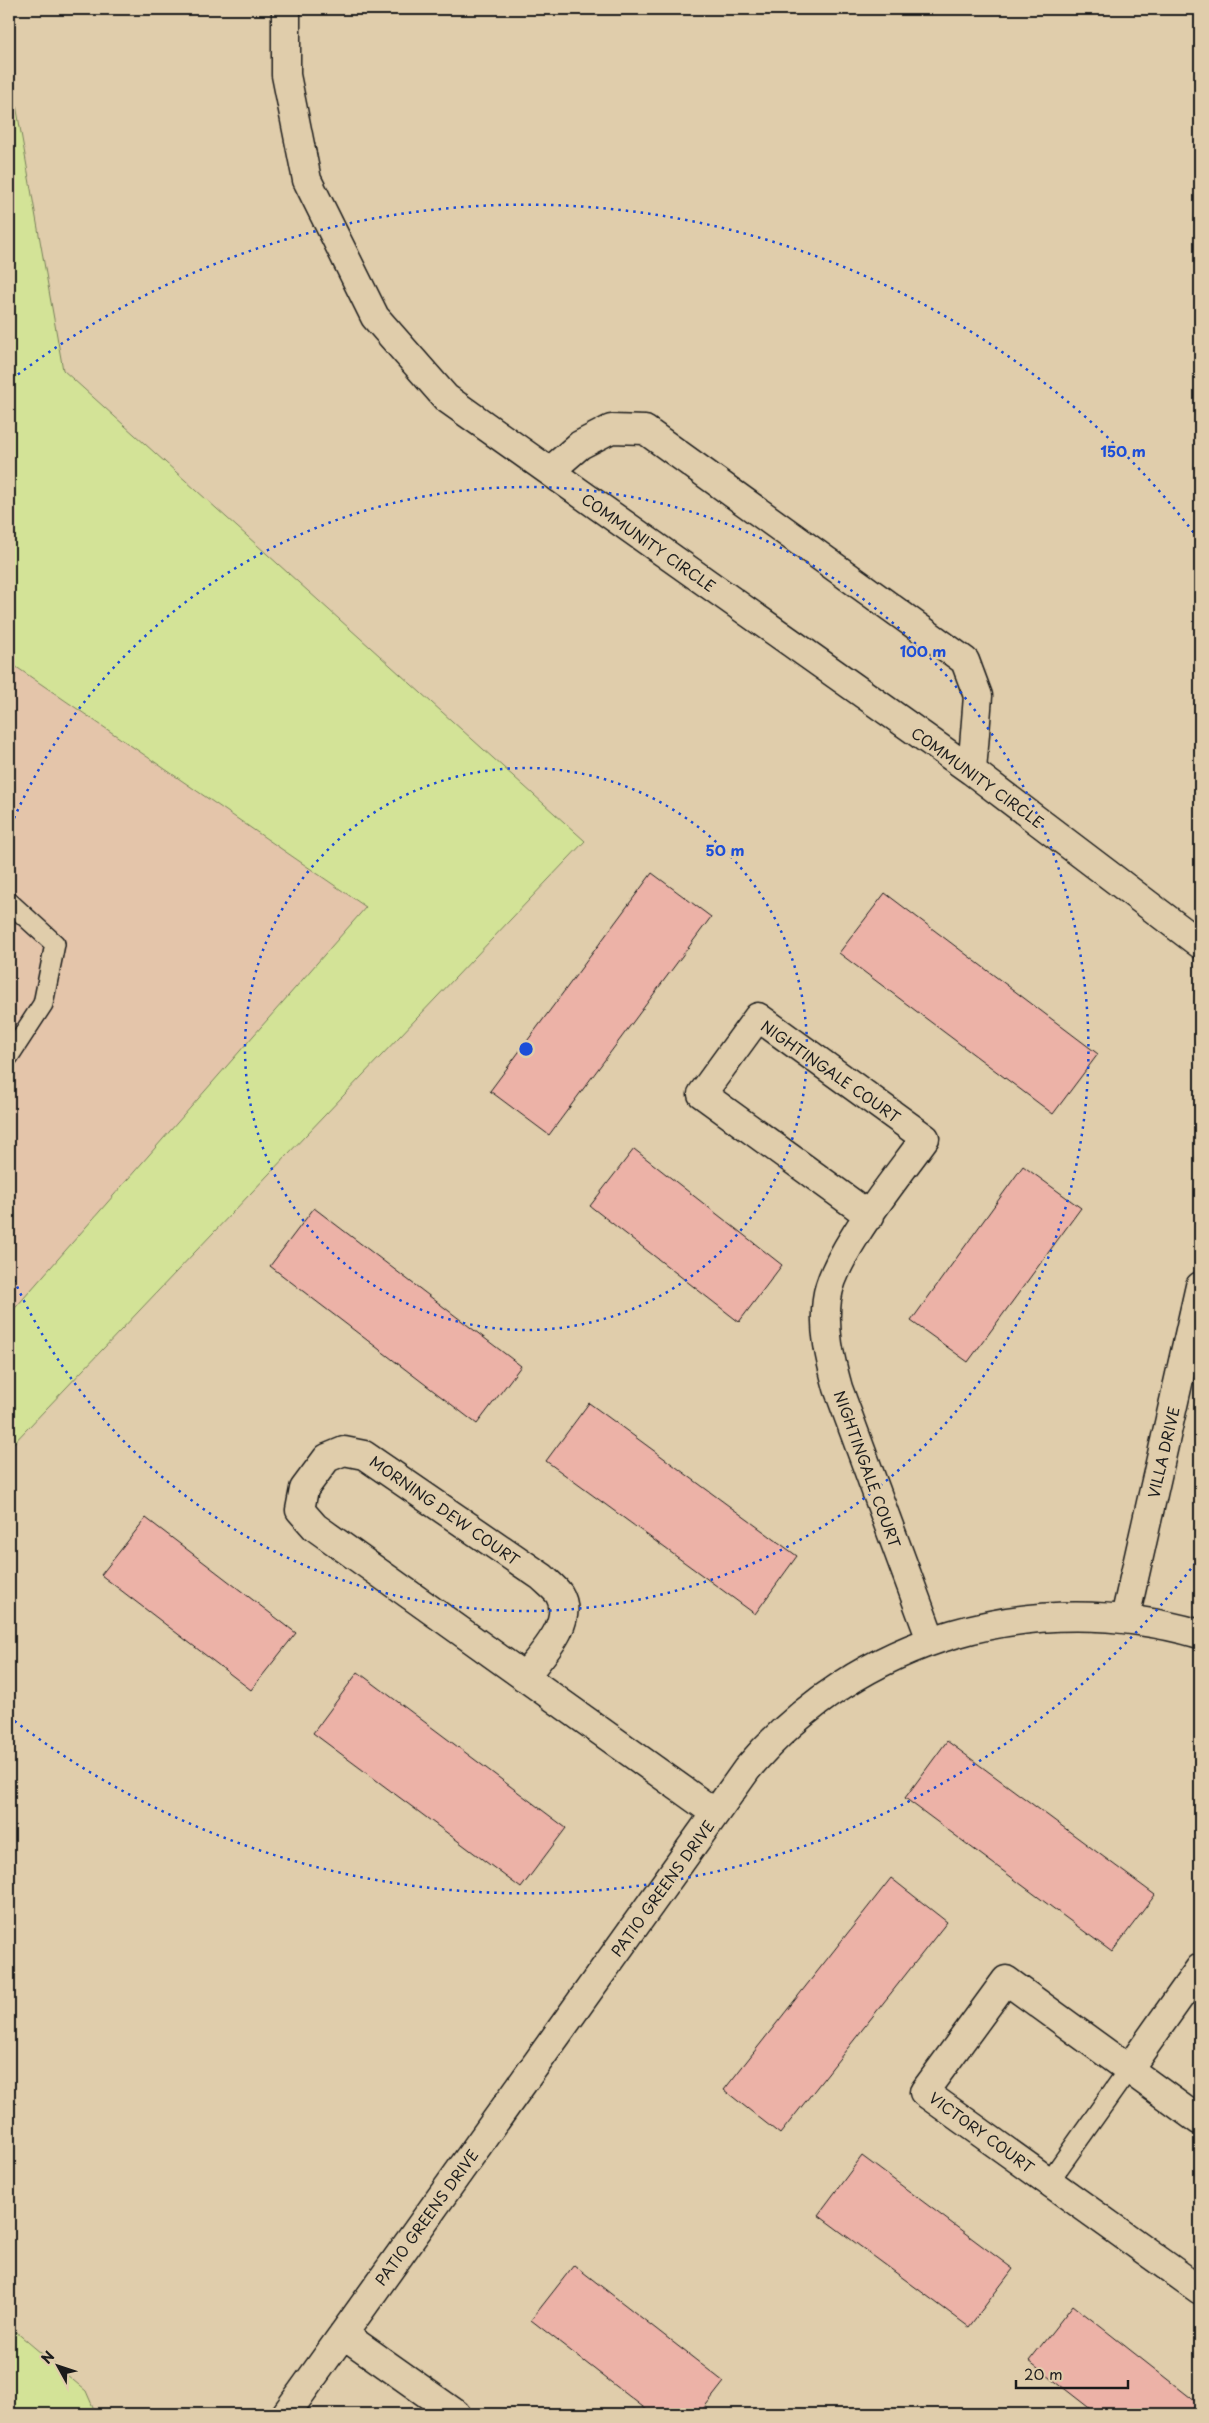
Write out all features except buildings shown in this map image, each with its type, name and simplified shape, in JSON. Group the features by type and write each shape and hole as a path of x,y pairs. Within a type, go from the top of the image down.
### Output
{"street":[{"name":"COMMUNITY CIRCLE","path":"286,9 286,75 307,180 375,317 446,398 972,771 1200,944"},
{"path":"550,471 580,445 612,429 645,430 964,662 978,696 972,771"},
{"name":"NIGHTINGALE COURT","path":"870,1216 702,1094 758,1017 925,1138 870,1216 847,1248 832,1278 827,1297 825,1322 828,1354 838,1388 931,1640"},
{"name":"VILLA DRIVE","path":"1125,1618 1200,1286"},
{"name":"MORNING DEW COURT","path":"524,1677 558,1631 562,1613 559,1594 542,1577 364,1454 344,1451 326,1458 304,1489 300,1510 314,1528 524,1677 715,1812"},
{"name":"PATIO GREENS DRIVE","path":"286,2414 715,1812 764,1749 816,1702 880,1662 931,1640 965,1630 1026,1619 1074,1616 1125,1618 1166,1625 1200,1634"},
{"path":"1128,2070 1200,1968"},
{"name":"VICTORY COURT","path":"1200,2121 1006,1980 924,2092 1050,2180 1200,2290"},
{"path":"343,2334 456,2414"}],"lane":[{"path":"9,902 55,944 42,1004 9,1056"},
{"path":"1050,2180 1128,2070"}],"shaded area":[{"path":"9,662 366,907 9,1315"}],"green space":[{"path":"9,65 63,370 585,841 9,1448 9,1315 366,907 9,662"},
{"path":"9,2326 86,2391 96,2414 9,2414"}]}
